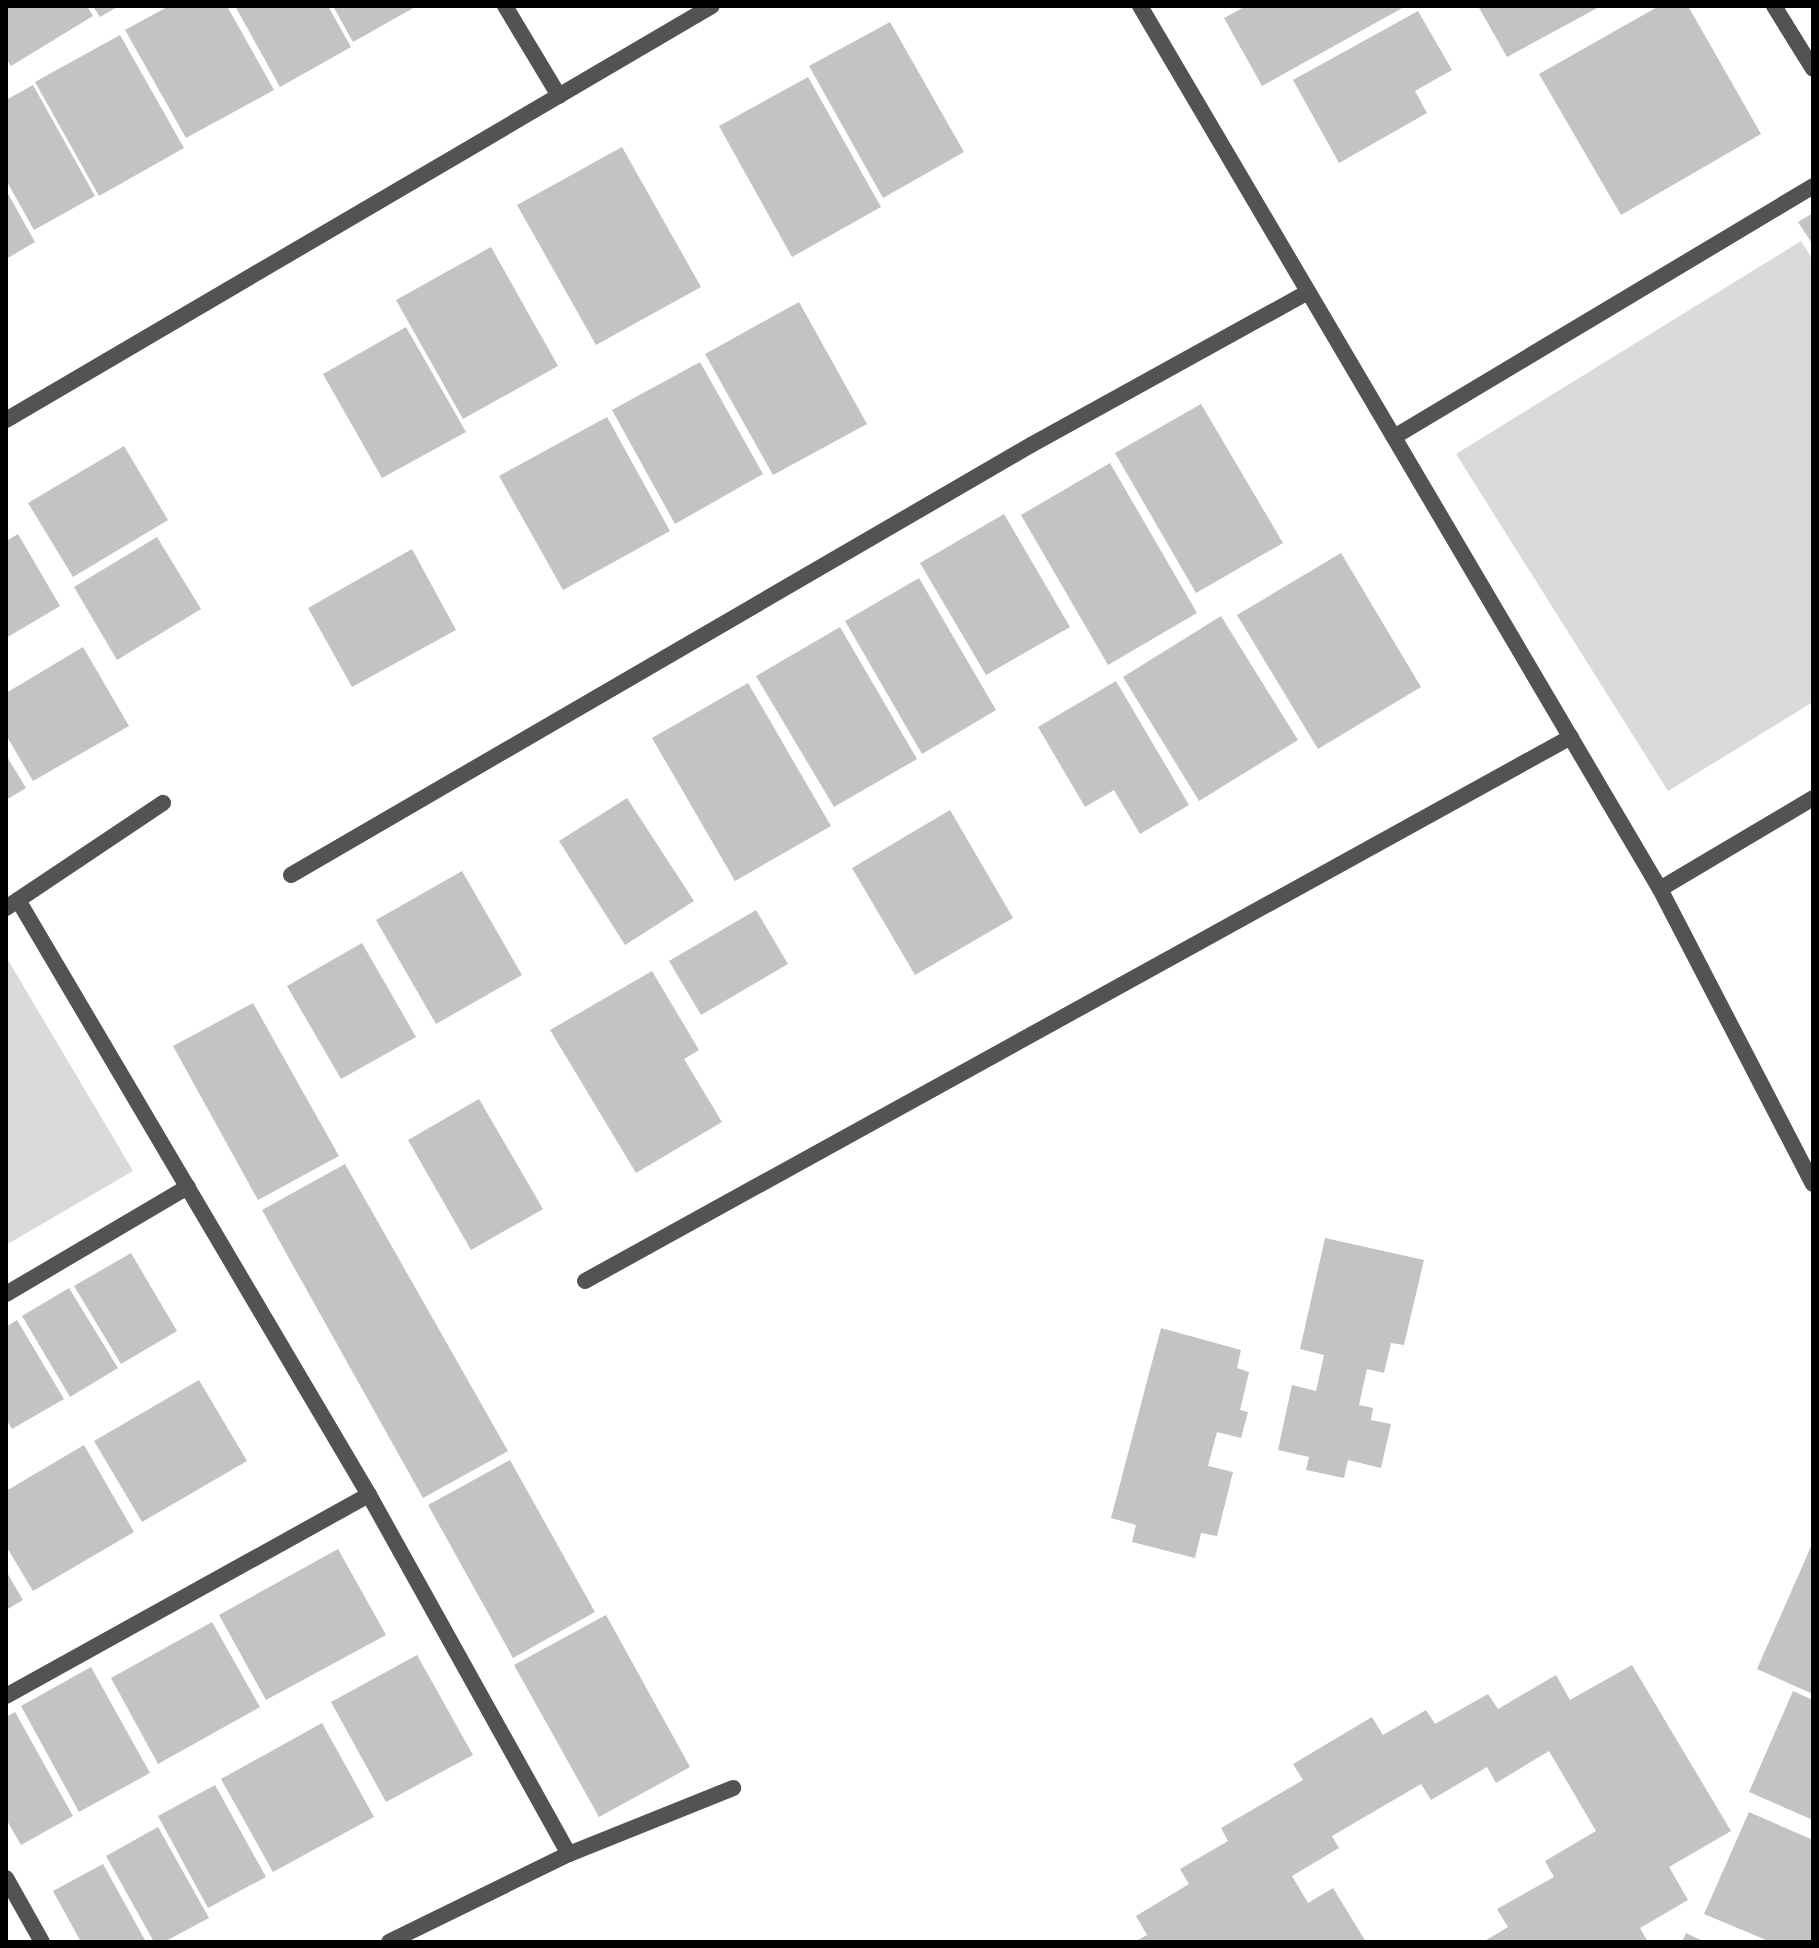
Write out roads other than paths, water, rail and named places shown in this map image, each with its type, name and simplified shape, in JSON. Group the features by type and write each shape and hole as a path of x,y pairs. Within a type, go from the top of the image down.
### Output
{"street":[{"path":"505,6 559,96"},
{"path":"6,420 712,6"},
{"path":"1140,6 1660,889 1813,1184"},
{"path":"1774,6 1813,69"},
{"path":"1394,437 1813,186"},
{"path":"291,875 1018,453 1308,292"},
{"path":"585,1281 1571,737"},
{"path":"1660,889 1813,798"},
{"path":"163,803 12,904 188,1187 369,1495 569,1854"},
{"path":"6,1294 188,1187"},
{"path":"6,1696 369,1495"},
{"path":"389,1942 569,1854 733,1788"},
{"path":"6,1878 42,1942"}]}
